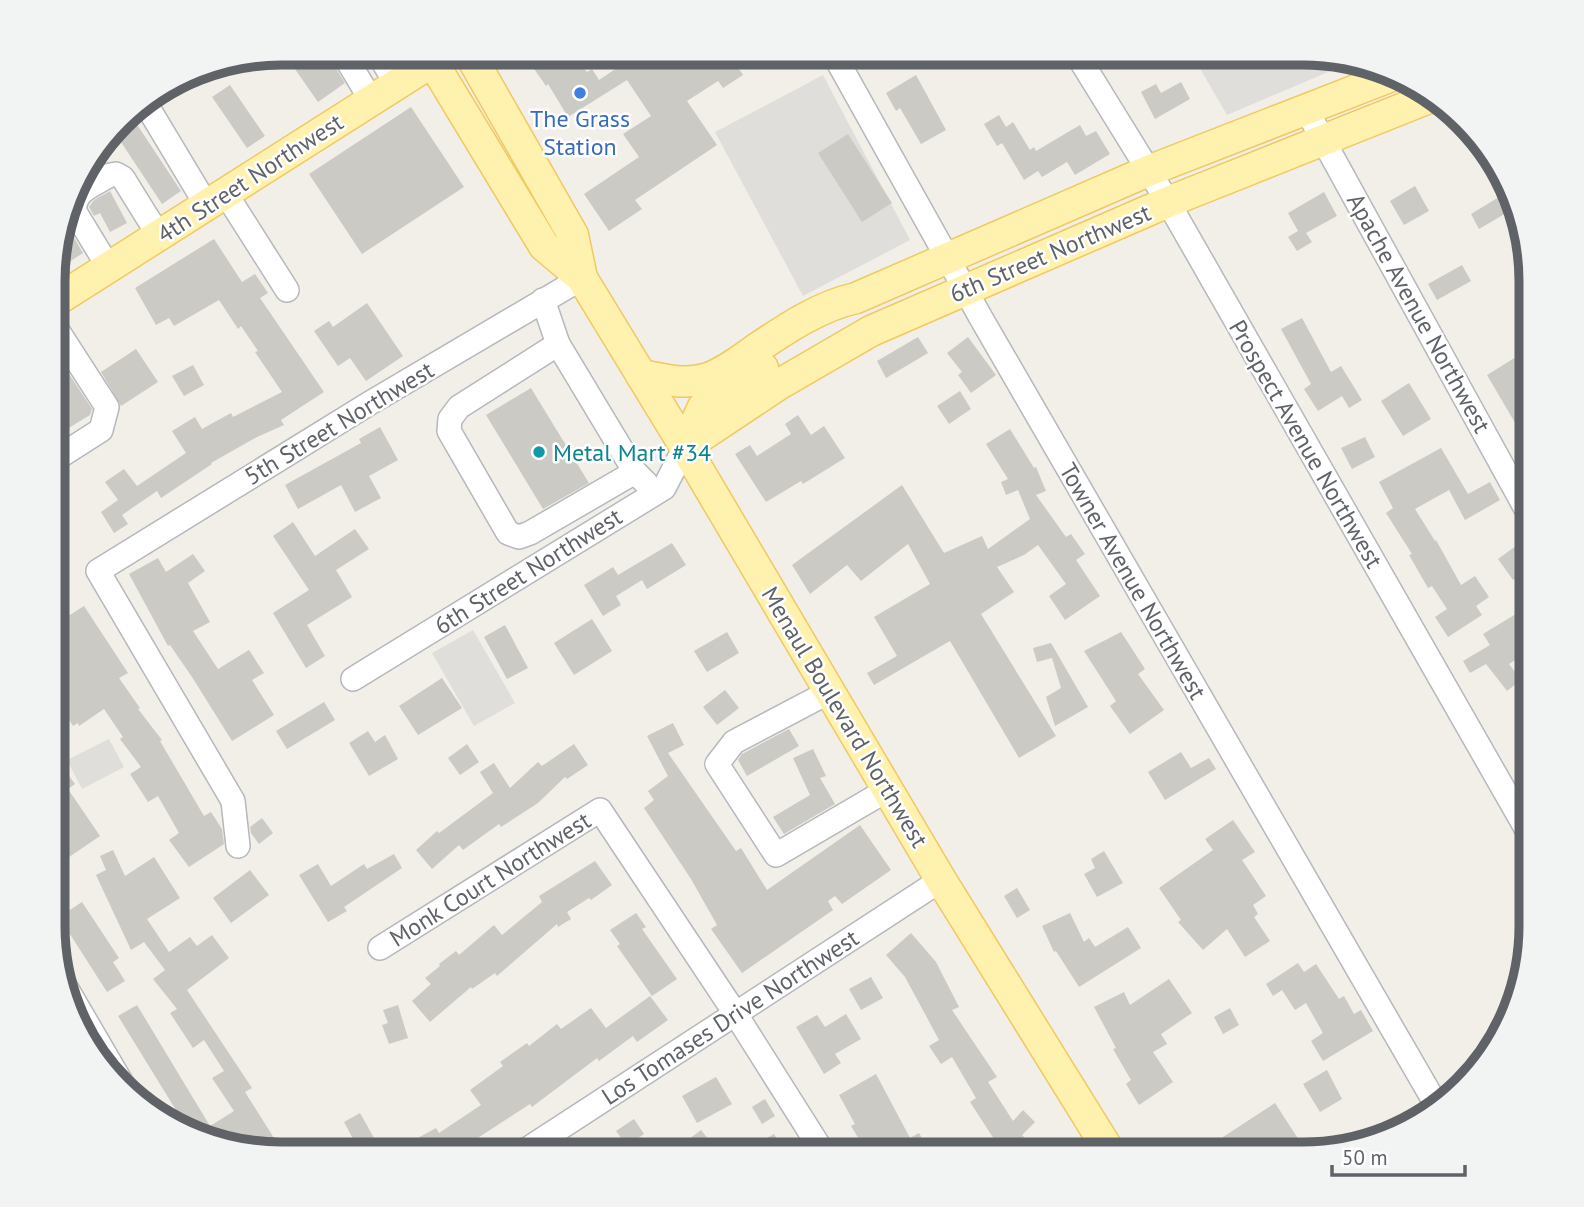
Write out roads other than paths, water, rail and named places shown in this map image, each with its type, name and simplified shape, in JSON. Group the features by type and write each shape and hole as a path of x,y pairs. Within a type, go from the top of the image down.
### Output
{"main road":[{"name":"4th Street Northwest","path":"65,295 217,200 422,65"},
{"name":"Menaul Boulevard Northwest","path":"441,65 544,246 582,278 941,880 1104,1142"},
{"name":"Menaul Boulevard Northwest","path":"476,65 573,235 582,278"},
{"name":"6th Street Northwest","path":"641,375 680,382 706,378 743,358 786,329 836,303 856,298 1148,172 1382,80"},
{"name":"6th Street Northwest","path":"685,447 778,385 871,331 1168,202 1422,101"},
{"name":"6th Street Northwest","path":"685,447 703,407 812,335 856,298"}],"street":[{"path":"351,65 371,100"},
{"path":"385,65 396,84"},
{"name":"Towner Avenue Northwest","path":"840,65 965,289 1433,1099"},
{"name":"Prospect Avenue Northwest","path":"1083,65 1168,202 1519,816"},
{"path":"150,109 287,290"},
{"name":"Apache Avenue Northwest","path":"1306,109 1519,496"},
{"path":"85,190 110,175 123,177 159,236"},
{"path":"75,213 109,268"},
{"name":"5th Street Northwest","path":"238,846 233,801 97,571 370,403 582,278"},
{"path":"543,300 558,344 635,472 656,492"},
{"path":"65,342 107,407 102,430 65,453"},
{"path":"558,344 458,407 450,419 449,432 508,533 519,537 530,533 635,472"},
{"name":"6th Street Northwest","path":"352,679 664,488 685,447"},
{"path":"829,692 734,743 717,764 776,855 887,790"},
{"name":"Monk Court Northwest","path":"380,948 600,810 735,1013"},
{"name":"Los Tomases Drive Northwest","path":"552,1142 735,1013 941,880"},
{"path":"735,1013 816,1142"}],"place":[{"name":"The Grass Station","path":"580,93"},
{"name":"Metal Mart #34","path":"539,452"}]}
